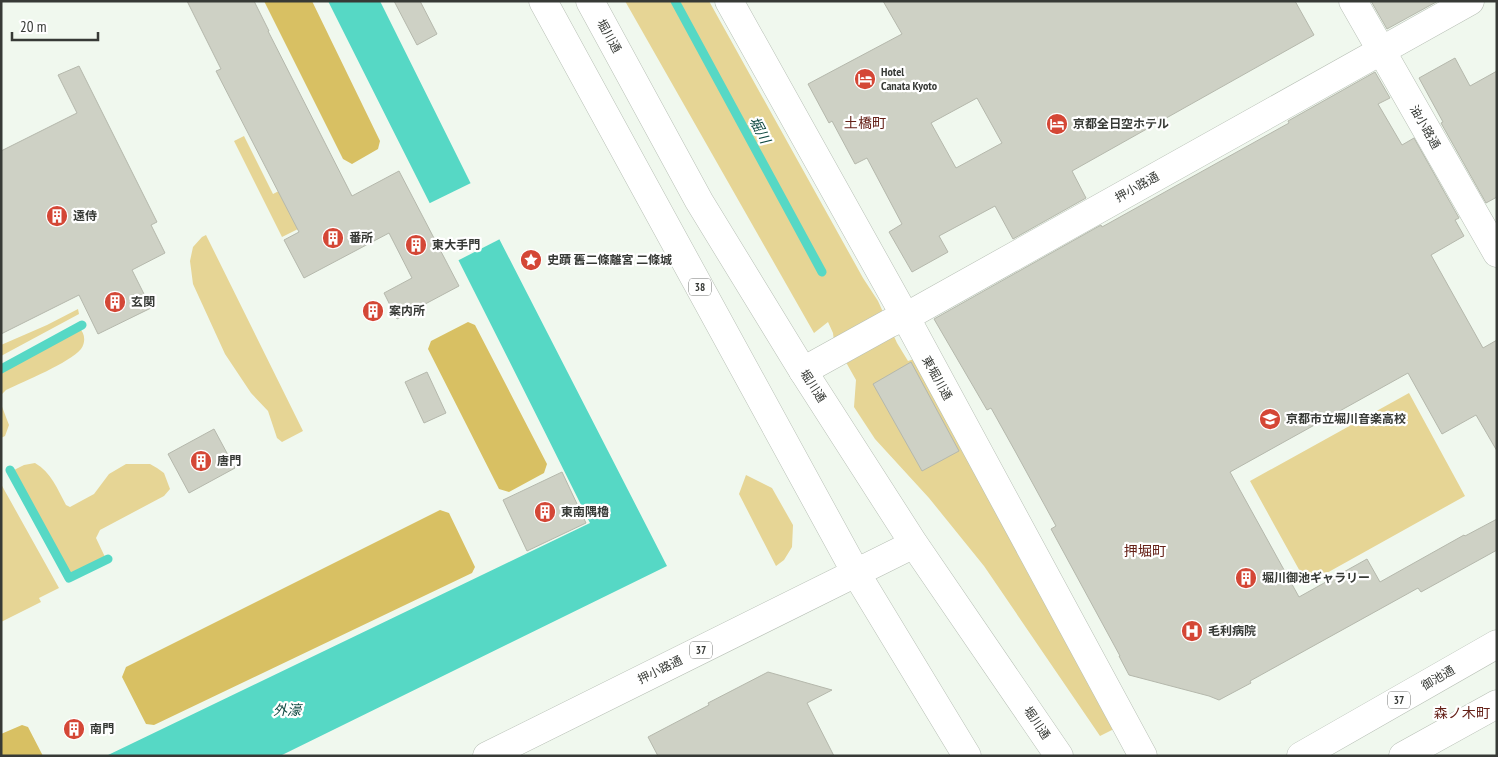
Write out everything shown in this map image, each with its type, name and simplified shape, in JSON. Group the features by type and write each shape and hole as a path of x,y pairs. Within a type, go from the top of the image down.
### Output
{"main road":[{"name":"38","path":"543,1 856,573"},
{"name":"堀川通","path":"590,1 699,201 803,371 914,544 1059,756"},
{"name":"東堀川通","path":"729,1 896,320 1143,756"},
{"name":"油小路通","path":"1353,1 1497,252"},
{"name":"押小路通","path":"803,371 1470,1"},
{"name":"押小路通","path":"487,756 914,544"},
{"path":"856,573 967,756"},
{"name":"御池通","path":"1301,756 1497,644"},
{"path":"1408,754 1497,704"}],"shaded area":[{"path":"264,1 312,1 380,141 378,149 352,164 343,159"},
{"path":"625,1 709,1 863,278 878,301 897,343 908,361 914,359 1114,729 1100,736 984,566 929,498 875,439 854,407 856,380 834,341 828,322 814,333"},
{"path":"244,136 273,194 331,164 350,203 282,237 234,141"},
{"path":"206,235 303,431 282,442 277,438 268,411 251,393 225,354 193,284 190,261 193,247"},
{"path":"78,309 79,314 1,356 1,345"},
{"path":"468,322 475,325 547,464 544,473 509,492 499,489 428,349 431,341"},
{"path":"79,328 84,335 81,349 67,360 6,390 1,395 1,371"},
{"path":"1409,393 1465,496 1307,584 1250,481"},
{"path":"1,404 9,425 5,436 1,438"},
{"path":"35,463 50,476 66,505 70,507 94,494 109,474 126,464 150,464 164,473 170,489 164,496 100,530 96,538 105,557 103,560 72,575 69,574 12,471 24,465"},
{"path":"746,475 772,488 793,525 792,547 784,560 776,566 739,494"},
{"path":"1,484 59,588 39,598 41,602 1,622"},
{"path":"440,510 449,513 475,567 472,573 154,725 146,724 122,677 126,667"},
{"path":"22,725 28,727 43,756 1,756 1,734"}],"water":[{"name":"外濠","path":"328,1 380,1 470,182 667,566 280,756 106,756 590,523"}],"pier":[{"path":"473,182 502,238 457,261 428,204"}],"building":[{"path":"187,1 254,1 352,196 399,171 459,286 397,319 384,293 412,278 389,233 304,278 284,240 299,232 216,71 221,69"},
{"path":"394,1 420,1 437,34 417,45"},
{"name":"京都全日空ホテル","path":"883,1 1295,1 1314,35 1072,171 1086,198 1013,239 995,206 939,236 948,252 912,272 889,232 902,224 867,158 855,164 832,121 829,123 808,84 902,34","holes":["977,98 1002,143 956,168 931,123"]},
{"path":"1371,1 1438,1 1387,29"},
{"path":"1455,58 1470,86 1497,71 1497,197 1486,203 1441,123 1443,122 1419,78"},
{"name":"遠侍","path":"79,66 157,222 151,225 165,253 132,270 151,308 98,334 79,295 1,334 1,151 77,113 58,75"},
{"path":"1375,72 1390,98 1378,104 1402,145 1414,138 1459,218 1455,220 1464,236 1431,255 1483,348 1497,340 1497,451 1476,415 1442,434 1408,373 1230,472 1299,597 1367,559 1380,582 1464,535 1497,519 1497,550 1421,592 1418,588 1219,700 1129,675 1051,529 1056,526 1015,451 991,408 987,410 934,319 1101,225 1102,227 1289,123 1288,121"},
{"path":"911,362 959,451 922,471 873,384"},
{"path":"427,372 446,413 424,423 405,382"},
{"name":"唐門","path":"214,429 235,468 189,493 168,454"},
{"name":"東南隅櫓","path":"562,472 586,523 527,551 503,500"},
{"path":"768,672 832,690 807,703 834,756 658,756 648,737"}],"waterway":[{"name":"堀川","path":"675,1 822,272"},
{"path":"1,369 82,325"},
{"path":"10,470 69,578 108,559"}],"place":[{"name":"Hotel Canata Kyoto","path":"865,79"},
{"name":"京都全日空ホテル","path":"1057,124"},
{"name":"遠侍","path":"57,216"},
{"name":"番所","path":"333,238"},
{"name":"東大手門","path":"416,245"},
{"name":"史蹟 舊二條離宮 二條城","path":"531,260"},
{"name":"玄関","path":"115,302"},
{"name":"案内所","path":"373,311"},
{"name":"京都市立堀川音楽高校","path":"1270,419"},
{"name":"唐門","path":"201,461"},
{"name":"東南隅櫓","path":"545,512"},
{"name":"堀川御池ギャラリー","path":"1246,578"},
{"name":"毛利病院","path":"1192,631"},
{"name":"南門","path":"74,729"}],"district":[{"name":"土橋町","path":"865,123"},
{"name":"押堀町","path":"1145,551"},
{"name":"森ノ木町","path":"1462,713"}]}
